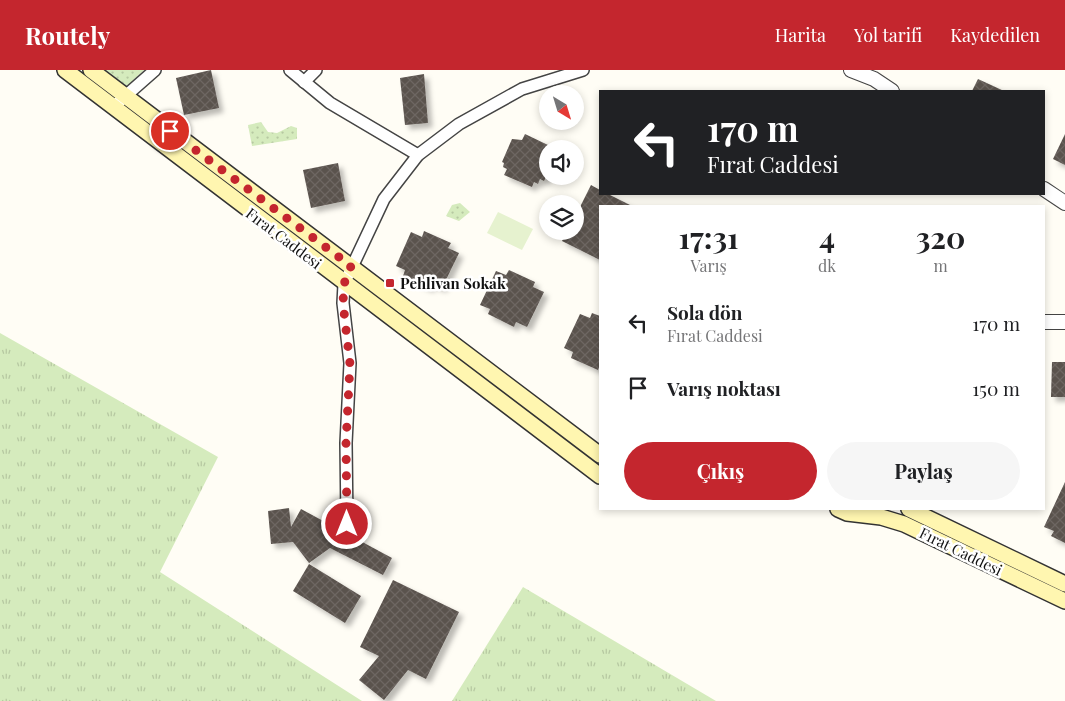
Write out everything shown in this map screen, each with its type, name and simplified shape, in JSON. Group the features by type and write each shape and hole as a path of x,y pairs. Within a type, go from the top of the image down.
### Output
{"main road":[{"name":"Fırat Caddesi","path":"65,70 344,284 599,475"},
{"name":"Fırat Caddesi","path":"90,70 599,454"},
{"name":"Fırat Caddesi","path":"840,510 844,512 855,511 904,524 1065,601"},
{"name":"Fırat Caddesi","path":"911,510 1065,584"}],"street":[{"path":"113,107 155,70"},
{"path":"290,70 330,104 418,155"},
{"path":"304,82 316,70"},
{"path":"347,524 346,443 350,364 343,303 344,284 384,199 418,155 459,124 522,89 583,70"},
{"path":"851,70 874,79 890,90"},
{"path":"1045,190 1065,202"},
{"path":"1045,322 1065,322"}],"green space":[{"path":"103,70 144,70 127,86"},
{"path":"261,122 268,132 277,133 291,126 297,128 297,139 252,146 248,125"},
{"path":"460,203 470,212 459,221 446,216 452,205"},
{"path":"498,212 533,229 522,250 487,233"},
{"path":"0,333 218,457 160,572 362,701 0,701"},
{"path":"523,587 716,701 452,701"}],"building":[{"path":"211,70 219,108 184,115 176,78"},
{"path":"424,74 428,123 405,125 400,78"},
{"path":"978,79 1002,90 972,90"},
{"path":"525,134 539,141 539,182 538,184 534,182 532,187 504,175 507,169 503,167 504,163 502,162 512,139 522,140"},
{"path":"1065,134 1065,165 1053,159"},
{"path":"338,163 345,201 311,208 303,170"},
{"path":"591,185 599,189 599,195 610,195 630,205 599,205 599,260 562,241 584,240 584,199"},
{"path":"424,231 451,243 448,248 459,253 442,288 432,284 429,288 403,276 405,270 396,266 411,232 422,237"},
{"path":"509,270 535,282 533,287 544,292 527,327 516,322 514,327 488,314 490,309 480,305 496,271 506,275"},
{"path":"592,313 599,316 598,370 571,358 573,352 564,348 580,314 590,318"},
{"path":"1052,362 1065,362 1065,397 1051,397"},
{"path":"1065,482 1065,543 1051,536 1054,531 1044,527"},
{"path":"289,508 291,527 301,509 392,558 383,575 330,548 309,563 293,542 271,544 268,511"},
{"path":"309,564 361,596 345,623 293,591"},
{"path":"393,580 459,612 426,679 408,670 384,700 359,680 379,656 360,647"}],"place":[{"name":"Pehlivan Sokak","path":"390,283"}],"route":[{"path":"170,131 351,266 344,284 343,303 350,364 346,443 347,524"}]}
